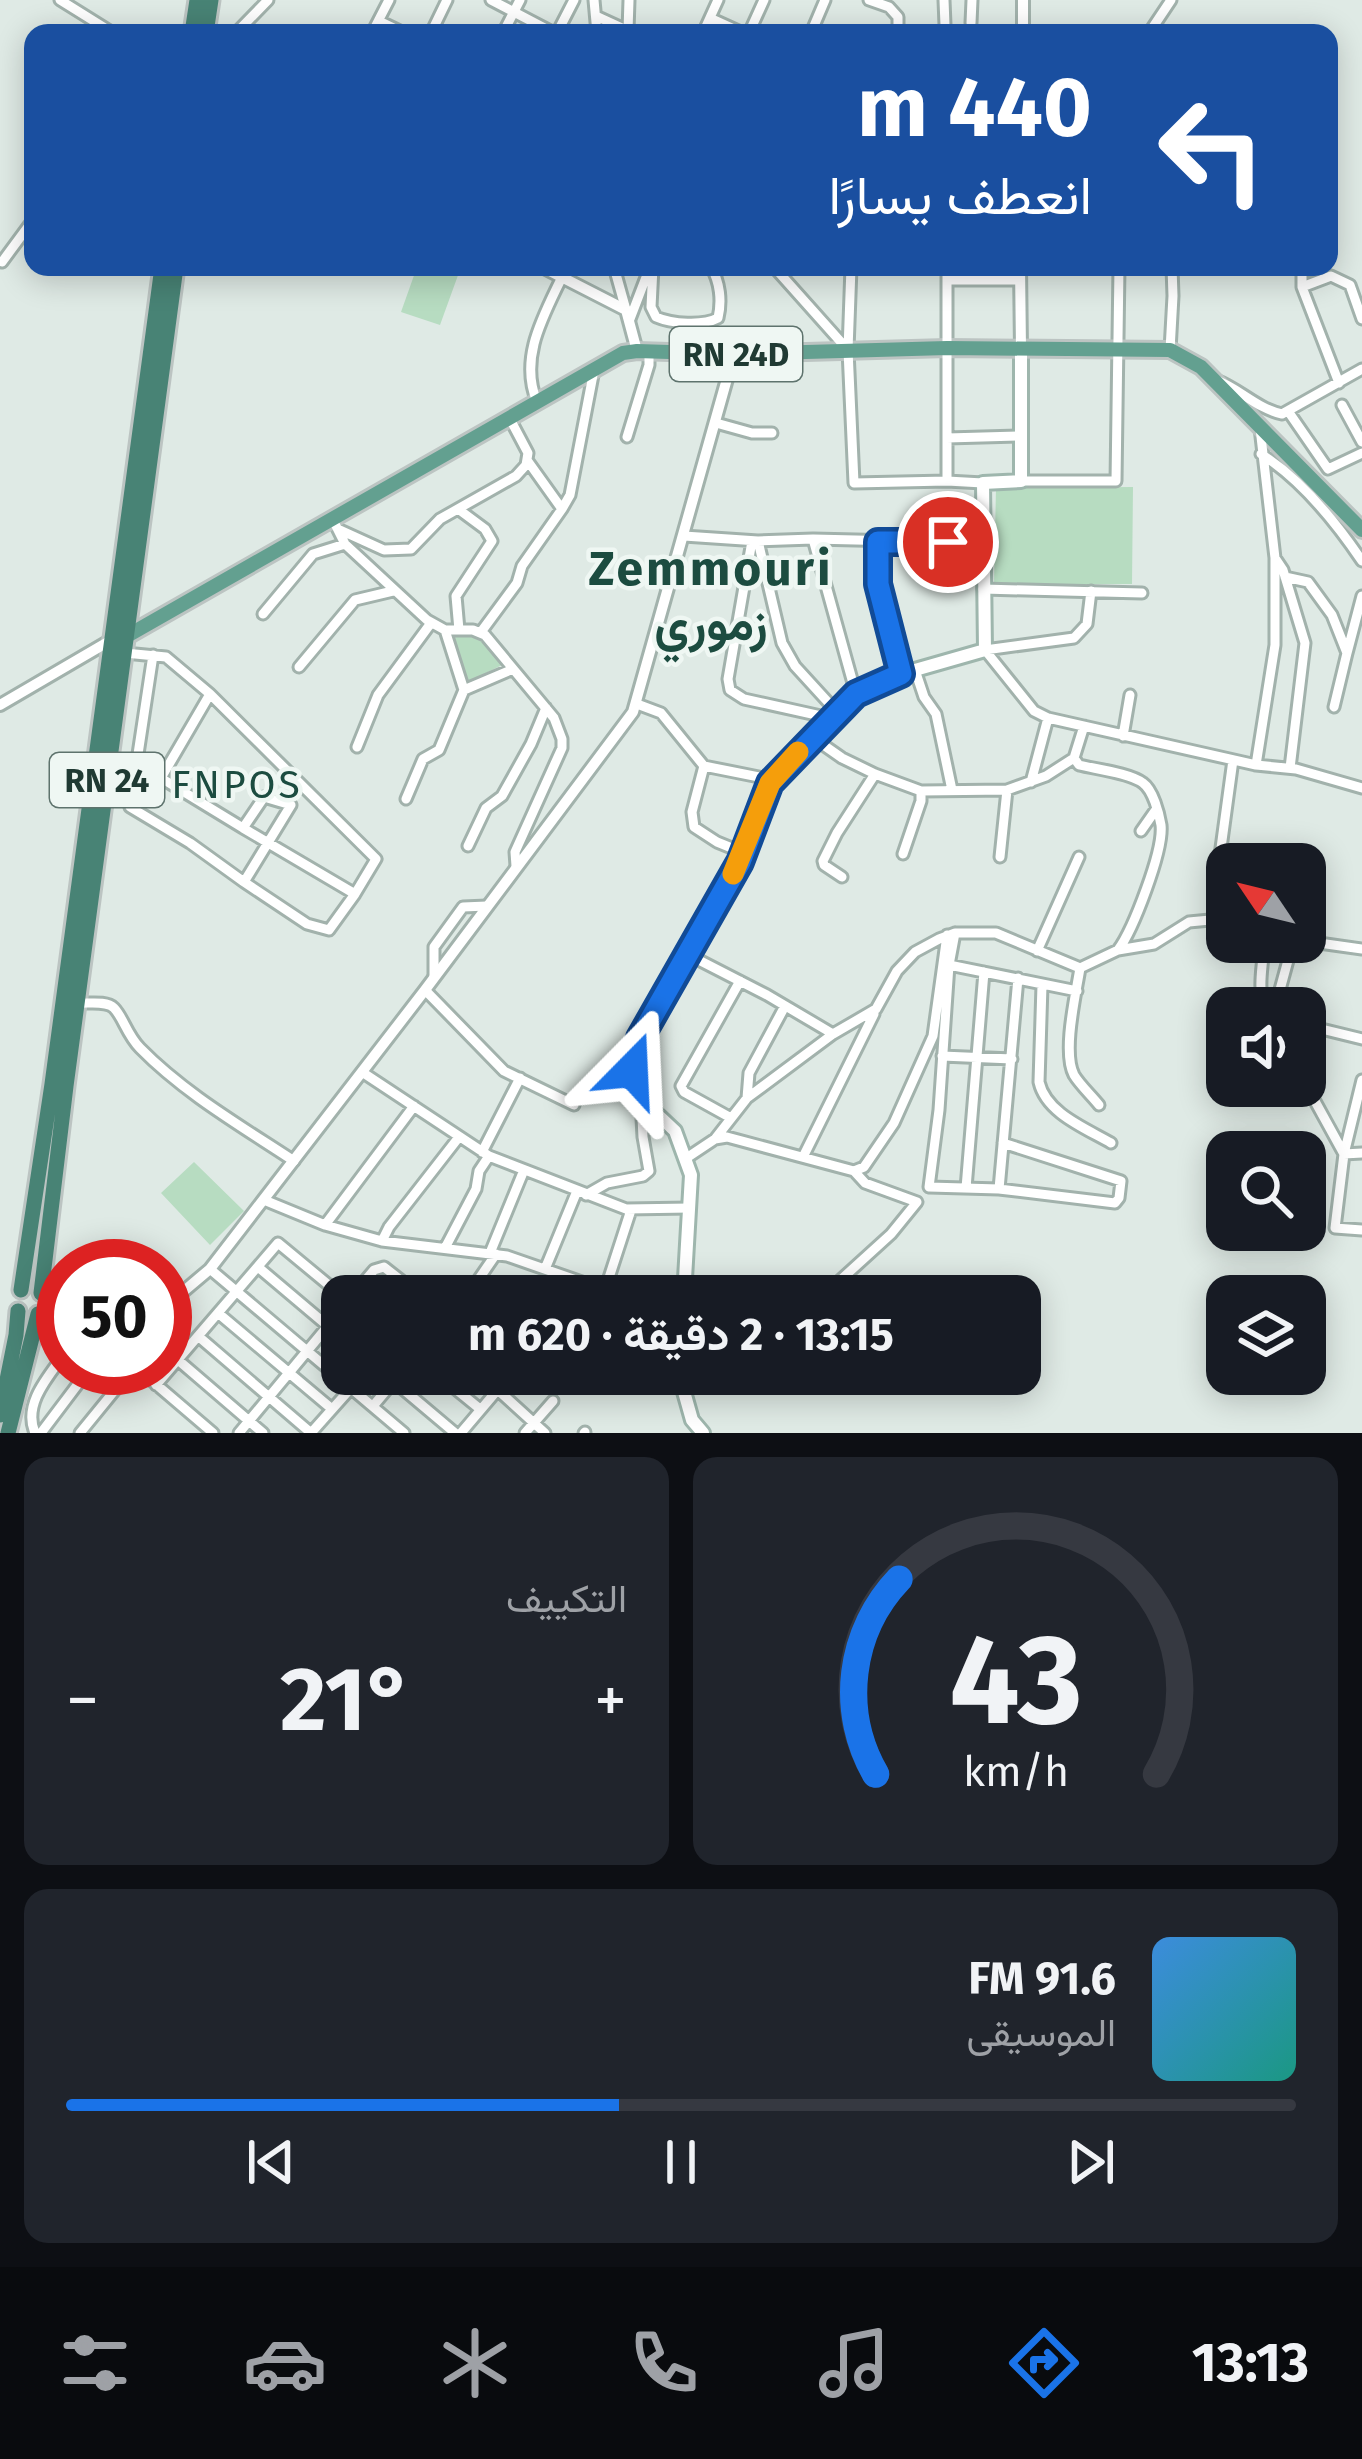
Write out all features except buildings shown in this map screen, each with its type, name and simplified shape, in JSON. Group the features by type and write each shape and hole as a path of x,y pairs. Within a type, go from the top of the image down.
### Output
{"highway":[{"name":"RN 24","path":"49,1239 161,276"},
{"name":"RN 24","path":"20,1290 175,276"},
{"path":"0,1415 16,1335 15,1300 20,1290 31,1287 36,1296"},
{"path":"18,1311 27,1317 36,1309"},
{"name":"RN 24","path":"8,1433 36,1324"}],"main road":[{"path":"685,1275 691,1175 675,1131 641,1099 632,1070 640,1038 744,853 770,783 856,694 908,672 985,650 983,483 1021,481 1021,349"},
{"name":"RN 24D","path":"121,643 336,525 623,352 1170,350"},
{"path":"1170,350 1201,367 1362,530"},
{"path":"685,1395 692,1420 704,1433"}],"street":[{"path":"61,0 98,24"},
{"path":"245,24 268,0"},
{"path":"377,24 389,0"},
{"path":"491,0 538,24"},
{"path":"508,24 520,0"},
{"path":"594,0 596,24"},
{"path":"707,24 718,0"},
{"path":"868,0 889,8 898,24"},
{"path":"971,23 972,0"},
{"path":"596,16 613,24"},
{"path":"710,18 724,24"},
{"path":"379,21 385,24"},
{"path":"2,262 24,232"},
{"path":"617,276 649,365 628,437"},
{"path":"628,315 648,276"},
{"path":"651,276 651,307 656,316 709,322 720,311 715,276"},
{"path":"782,276 848,350"},
{"path":"851,276 848,350 854,483 983,483"},
{"path":"947,276 947,481"},
{"path":"947,280 996,276"},
{"path":"1020,276 1021,349"},
{"path":"1021,481 1116,481 1119,276"},
{"path":"1170,350 1172,276"},
{"path":"1302,276 1339,383"},
{"path":"1302,287 1331,276 1349,285 1362,319"},
{"path":"538,403 530,364 539,326 562,277 628,315"},
{"path":"192,1285 210,1269 294,1161 637,704 734,354"},
{"path":"481,632 570,495 594,370"},
{"path":"1211,378 1265,410 1282,414 1362,370"},
{"path":"1342,405 1362,442"},
{"path":"1288,411 1328,469 1362,453"},
{"path":"336,525 384,550 410,549 440,519 517,476 528,454 509,419"},
{"path":"716,423 772,433"},
{"path":"1256,765 1275,646 1275,558 1260,428"},
{"path":"947,438 1021,436"},
{"path":"1261,454 1286,470 1345,535 1362,561"},
{"path":"527,460 562,509"},
{"path":"458,509 485,529 492,541 455,596 458,630"},
{"path":"336,525 345,544 431,623 445,631 481,632 494,643 554,718 562,748 515,852 516,866"},
{"path":"684,536 983,543"},
{"path":"813,539 856,694"},
{"path":"755,541 728,679 730,690 744,699 833,716"},
{"path":"755,541 782,643 833,716"},
{"path":"878,542 878,584 908,672 936,714 952,790"},
{"path":"262,614 313,554 345,544"},
{"path":"1275,558 1305,643 1290,768"},
{"path":"1285,577 1307,582 1331,615 1347,652"},
{"path":"983,590 1142,593"},
{"path":"299,667 355,600 393,591"},
{"path":"985,650 1074,638 1087,624 1091,591"},
{"path":"1334,707 1362,596"},
{"path":"357,747 378,694 431,623"},
{"path":"406,799 423,759 439,750 464,690 445,631"},
{"path":"0,705 121,643 166,657 210,694 376,859 329,930 307,924 130,807 152,655"},
{"path":"985,650 1034,710 1048,718 1256,765 1290,768 1362,788"},
{"path":"464,690 513,669"},
{"path":"210,694 161,778 355,894"},
{"path":"1123,736 1130,695"},
{"path":"637,704 661,712 704,766 770,783"},
{"path":"468,846 486,808 502,796 512,779 546,708"},
{"path":"1031,782 1048,718"},
{"path":"812,737 874,774 921,791 1007,790 1046,776 1074,758 1084,726"},
{"path":"1074,758 1079,765 1141,781 1153,793 1161,827 1155,860 1118,950"},
{"path":"1222,843 1233,760"},
{"path":"704,766 692,812 694,827 744,853"},
{"path":"842,877 823,861 874,774"},
{"path":"1000,857 1007,790"},
{"path":"244,882 291,805 308,791"},
{"path":"903,854 921,791"},
{"path":"243,828 263,796 291,805"},
{"path":"1141,831 1155,811"},
{"path":"1037,951 1079,857"},
{"path":"803,1157 876,1009 897,971 915,952 946,938 996,933 1080,968 1118,950 1154,944 1189,922 1206,920"},
{"path":"946,938 949,965 929,1187 1115,1203 1119,1198 1120,1180 1003,1143"},
{"path":"854,1171 864,1167 894,1123 933,1036 946,938"},
{"path":"1326,945 1362,949"},
{"path":"687,954 833,1034"},
{"path":"949,965 1077,991"},
{"path":"1080,968 1070,1064 1099,1105"},
{"path":"966,1188 984,972"},
{"path":"1000,1190 1018,979"},
{"path":"731,1118 681,1086 740,981"},
{"path":"1042,985 1042,1094 1064,1115 1111,1143"},
{"path":"425,990 504,1070 574,1105"},
{"path":"77,1004 113,1007 127,1035 144,1052 206,1102 294,1161"},
{"path":"747,1098 749,1073 785,1006"},
{"path":"685,1159 715,1139 747,1098 833,1034 876,1009"},
{"path":"1326,1031 1362,1040"},
{"path":"942,1056 1012,1060"},
{"path":"362,1072 485,1154 524,1171 631,1210 690,1208"},
{"path":"446,1248 476,1189 485,1154 520,1078"},
{"path":"1362,1080 1344,1154 1334,1228 1362,1230"},
{"path":"545,1269 582,1193 650,1171 641,1099"},
{"path":"325,1225 414,1106"},
{"path":"1318,1107 1344,1154"},
{"path":"382,1241 459,1137"},
{"path":"715,1139 727,1137 854,1171 866,1183 916,1202 891,1234 846,1275"},
{"path":"1344,1154 1362,1153"},
{"path":"481,1275 524,1171"},
{"path":"264,1200 382,1241 493,1254 562,1275"},
{"path":"610,1275 631,1210"},
{"path":"192,1342 278,1243 321,1279"},
{"path":"258,1267 321,1320"},
{"path":"210,1269 321,1363"},
{"path":"218,1313 332,1409"},
{"path":"239,1433 321,1334"},
{"path":"197,1336 311,1433 345,1395"},
{"path":"192,1372 263,1433"},
{"path":"37,1395 31,1424 38,1433 68,1395"},
{"path":"80,1433 112,1395"},
{"path":"169,1395 213,1433"},
{"path":"360,1395 396,1430"},
{"path":"373,1406 380,1395"},
{"path":"415,1395 458,1433 493,1395"},
{"path":"462,1395 480,1409"},
{"path":"504,1395 545,1433"},
{"path":"526,1433 553,1401"},
{"path":"682,1433 692,1420"}],"green space":[{"path":"414,276 458,276 440,325 401,312"},
{"path":"1133,487 1132,584 994,584 996,488"},
{"path":"450,636 482,637 502,665 468,682"},
{"path":"194,1162 244,1211 210,1245 161,1193"}],"slow traffic":[{"path":"733,874 770,783 798,752"}],"district":[{"name":"Zemmouri زموري","path":"711,596"},
{"name":"FNPOS","path":"237,784"}],"route":[{"path":"632,1070 640,1038 740,862 770,783 856,694 901,674 878,584 878,542 948,542"}]}
